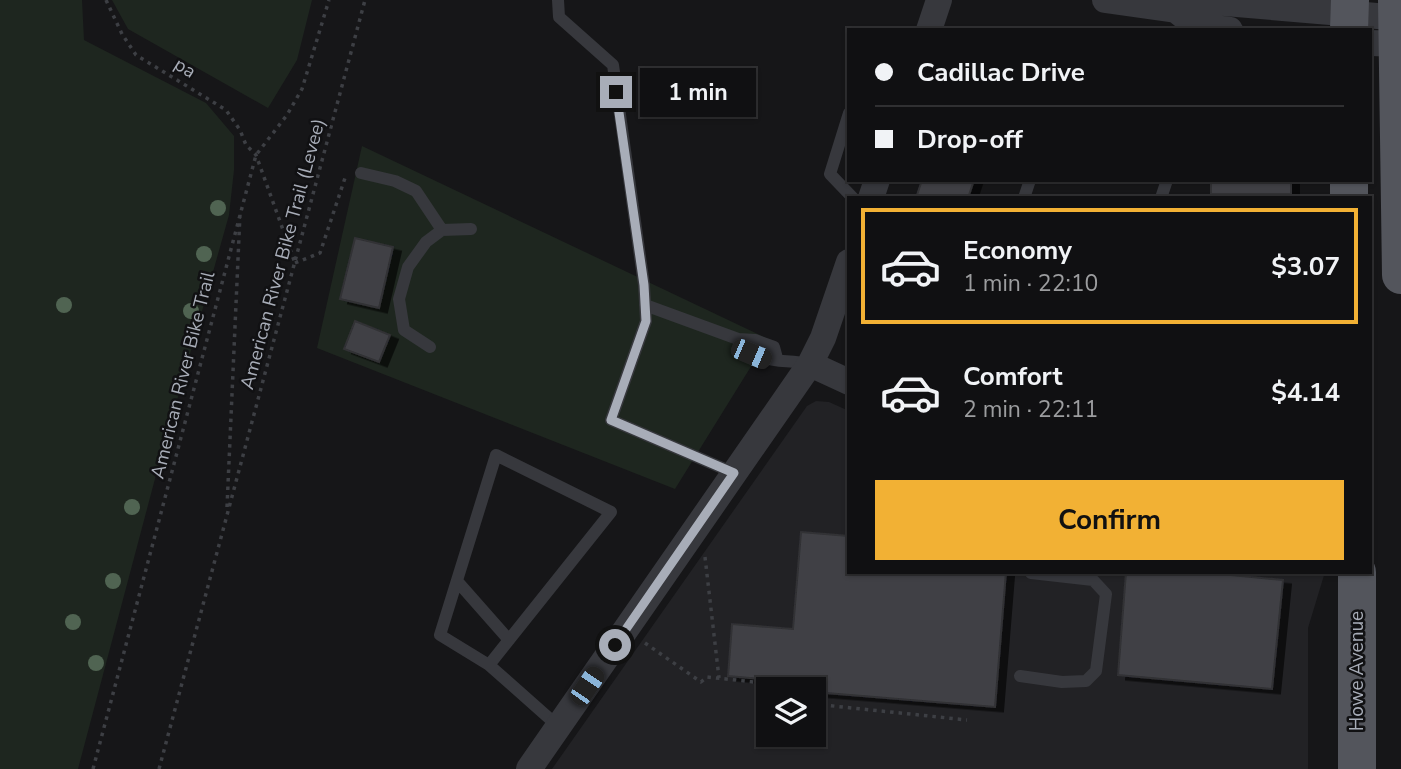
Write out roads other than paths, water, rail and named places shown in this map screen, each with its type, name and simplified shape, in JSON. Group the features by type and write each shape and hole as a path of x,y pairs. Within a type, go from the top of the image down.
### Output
{"main road":[{"path":"1379,24 1401,275"},
{"name":"Howe Avenue","path":"1357,574 1357,753"},
{"path":"1338,769 1357,753"}],"street":[{"path":"930,28 939,0"},
{"path":"1105,0 1196,26 1213,28"},
{"path":"1176,20 1201,1 1379,24"},
{"path":"529,769 810,364 823,338 847,268"},
{"path":"810,364 847,381"}],"lane":[{"path":"558,0 559,17 612,65 645,305 646,321 611,420 734,473"},
{"path":"847,119 830,174 851,196"},
{"path":"361,173 395,181 416,191 442,230"},
{"path":"430,347 404,330 399,299 408,267 426,242 442,230 471,229"},
{"path":"645,305 738,339 751,354 768,361 777,358 810,364"},
{"path":"489,665 611,512 496,455 440,635 489,665 559,727"},
{"path":"1020,676 1062,682 1086,681 1096,671 1106,594 1093,580 1040,574"},
{"path":"457,581 509,640"}]}
